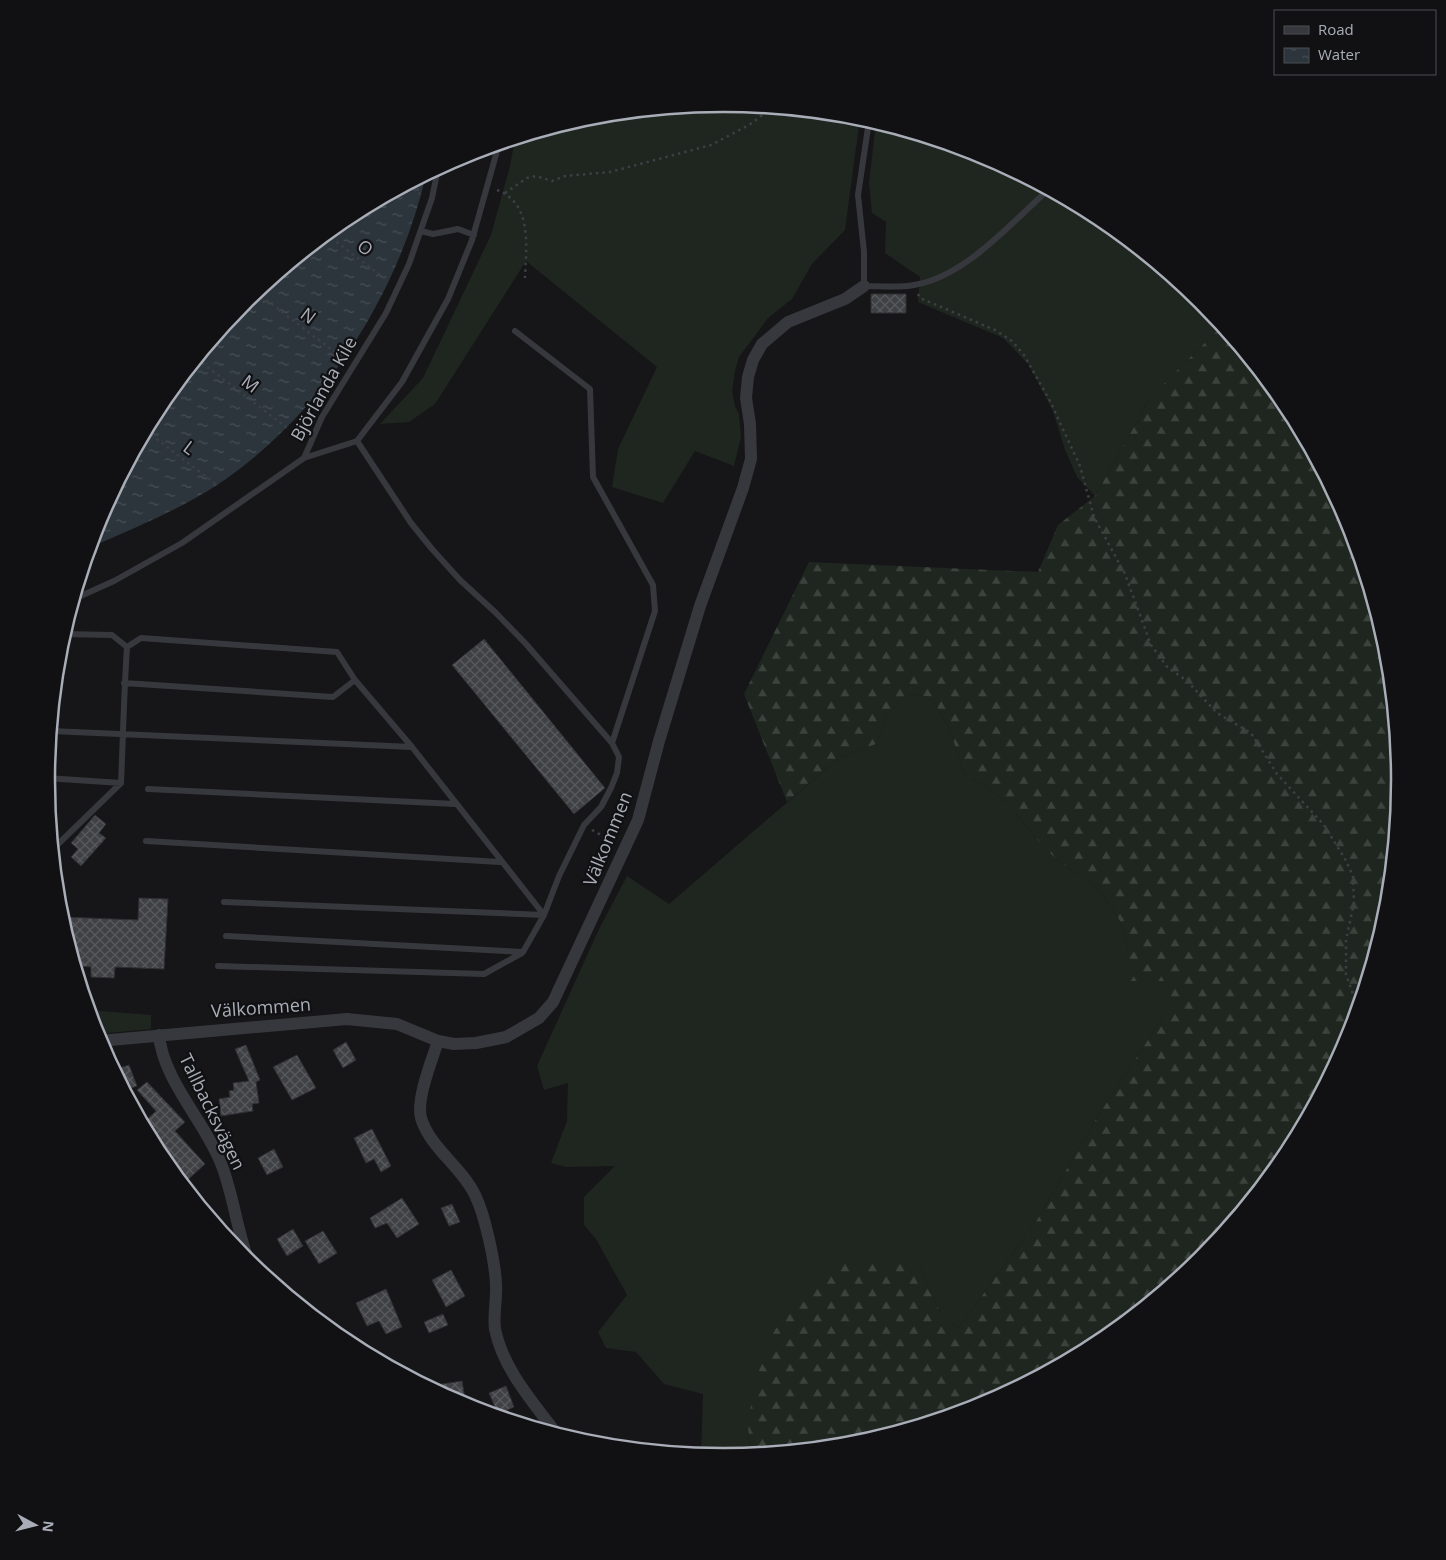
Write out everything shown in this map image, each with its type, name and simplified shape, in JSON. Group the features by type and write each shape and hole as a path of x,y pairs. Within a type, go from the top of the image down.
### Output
{"street":[{"name":"Välkommen","path":"108,1040 347,1019 397,1024 438,1041 454,1044 476,1043 506,1037 539,1018 553,1002 626,850 638,820 659,741 700,606 751,459 750,424 746,398 748,377 753,360 762,344 788,322 845,299 864,286"},
{"name":"Tallbacksvägen","path":"159,1035 160,1047 179,1088 222,1165 241,1241"},
{"path":"438,1041 420,1106 421,1118 429,1135 468,1182 476,1196 493,1261 496,1283 495,1329 506,1359 524,1391 550,1425"}],"lane":[{"path":"868,128 858,195 864,252 864,286 913,285 953,270 975,255 1043,194"},
{"path":"304,458 357,441 402,382 448,299 474,235 497,151"},
{"name":"Björlanda Kile","path":"81,596 114,581 182,543 304,458 322,417 386,313 409,264 421,231 436,177"},
{"path":"421,231 433,234 458,229 474,235"},
{"path":"515,330 590,388 593,477 653,585 655,611 612,743"},
{"path":"218,966 484,974 523,952 544,914 559,876 584,825 601,807 617,773 619,757 612,743 526,644 496,612 460,580 432,549 411,523 357,441"},
{"path":"72,634 112,635 128,647"},
{"path":"58,844 121,784 124,735 124,683 128,647 140,638 337,652 355,680 412,748 500,862 544,914"},
{"path":"124,683 333,697 355,680"},
{"path":"57,731 412,748"},
{"path":"55,779 121,784"},
{"path":"148,789 455,804"},
{"path":"146,841 500,862"},
{"path":"224,902 544,914"},
{"path":"226,936 523,952"}],"path":[{"path":"505,193 527,178 536,176 552,181 565,176 610,172 711,145 749,125 765,113"},
{"path":"488,187 505,193 512,199 523,217 526,237 525,278"},
{"path":"413,189 421,195"},
{"name":"O","path":"332,239 388,281"},
{"path":"913,285 920,298 995,330 1012,341 1024,355 1046,394 1080,466 1094,517 1125,574 1151,645 1168,668 1186,680 1217,713 1251,734 1278,774 1324,825 1341,852 1353,876 1354,903 1346,940 1346,975 1355,998"},
{"name":"N","path":"263,297 345,360"},
{"name":"M","path":"202,363 287,428"},
{"name":"L","path":"151,435 216,485"},
{"path":"584,825 603,836 613,849 626,850"}],"green space":[{"path":"679,113 767,113 859,126 845,230 812,264 792,299 768,318 739,357 732,391 739,414 741,437 734,466 695,451 663,503 612,487 618,449 657,367 526,261 435,404 409,422 380,424 423,378 491,235 514,145 593,125"},
{"path":"875,130 938,147 979,163 1057,201 1130,250 1163,278 1217,331 1152,395 1095,496 1077,477 1065,450 1053,411 1029,365 1003,338 918,302 920,277 885,253 886,222 872,213 869,183"},
{"path":"1217,331 1253,373 1302,446 1340,524 1356,565 1378,650 1385,693 1390,736 1391,780 1390,824 1378,910 1356,995 1340,1036 1302,1114 1253,1187 1195,1252 1130,1310 1057,1359 979,1397 938,1413 853,1435 810,1442 750,1447 748,1425 753,1391 767,1344 797,1293 840,1260 880,1259 918,1262 940,1312 958,1329 1037,1220 1096,1119 1165,1014 1176,981 1126,981 1128,950 1125,935 1114,910 1094,887 1052,855 1003,800 964,774 949,727 931,697 907,694 887,714 876,744 840,757 787,802 744,694 809,562 1038,572 1058,525 1095,496 1152,395"},
{"path":"907,694 931,697 949,727 964,774 1003,800 1052,855 1094,887 1113,909 1125,935 1128,949 1127,981 1177,981 1165,1014 1096,1119 1037,1220 958,1329 940,1312 918,1262 748,1425 750,1447 701,1448 703,1394 664,1384 636,1352 606,1348 598,1332 627,1295 596,1239 584,1225 584,1197 615,1166 566,1167 551,1163 567,1121 568,1083 544,1090 537,1066 599,929 627,876 669,904 840,757 876,744 887,714"},
{"path":"96,1011 151,1015 151,1029 105,1033"}],"water":[{"path":"424,183 413,220 396,265 375,308 350,350 321,388 290,424 255,457 203,494 144,524 98,544 124,485 144,446 193,373 251,308 316,250 389,201"}],"building":[{"path":"871,294 906,294 906,313 871,313"},
{"path":"484,639 605,788 574,814 452,665"},
{"path":"95,815 106,824 99,833 106,838 81,866 71,857 78,849 71,843"},
{"path":"139,898 168,899 164,969 115,967 114,978 91,977 91,967 82,966 70,917 138,920"},
{"path":"346,1042 356,1060 343,1068 333,1050"},
{"path":"246,1045 260,1080 256,1082 259,1103 252,1104 253,1111 221,1116 219,1099 230,1097 229,1091 234,1090 233,1083 249,1081 235,1049"},
{"path":"297,1055 316,1088 292,1100 273,1067"},
{"path":"129,1065 137,1086 131,1088 121,1068"},
{"path":"147,1082 185,1122 175,1131 205,1164 188,1180 147,1119 156,1111 137,1090"},
{"path":"372,1129 391,1166 381,1172 374,1159 366,1163 354,1138"},
{"path":"274,1149 283,1167 267,1175 258,1158"},
{"path":"402,1198 419,1224 397,1238 387,1223 375,1228 370,1218"},
{"path":"452,1204 460,1222 449,1226 441,1208"},
{"path":"293,1229 303,1246 287,1256 277,1239"},
{"path":"323,1231 337,1253 319,1264 305,1241"},
{"path":"451,1270 465,1296 446,1307 432,1280"},
{"path":"386,1289 402,1327 386,1334 379,1321 367,1326 356,1303"},
{"path":"443,1314 448,1325 429,1333 424,1322"},
{"path":"462,1381 464,1396 440,1384"},
{"path":"506,1386 514,1407 504,1411 495,1408 489,1393"}]}
